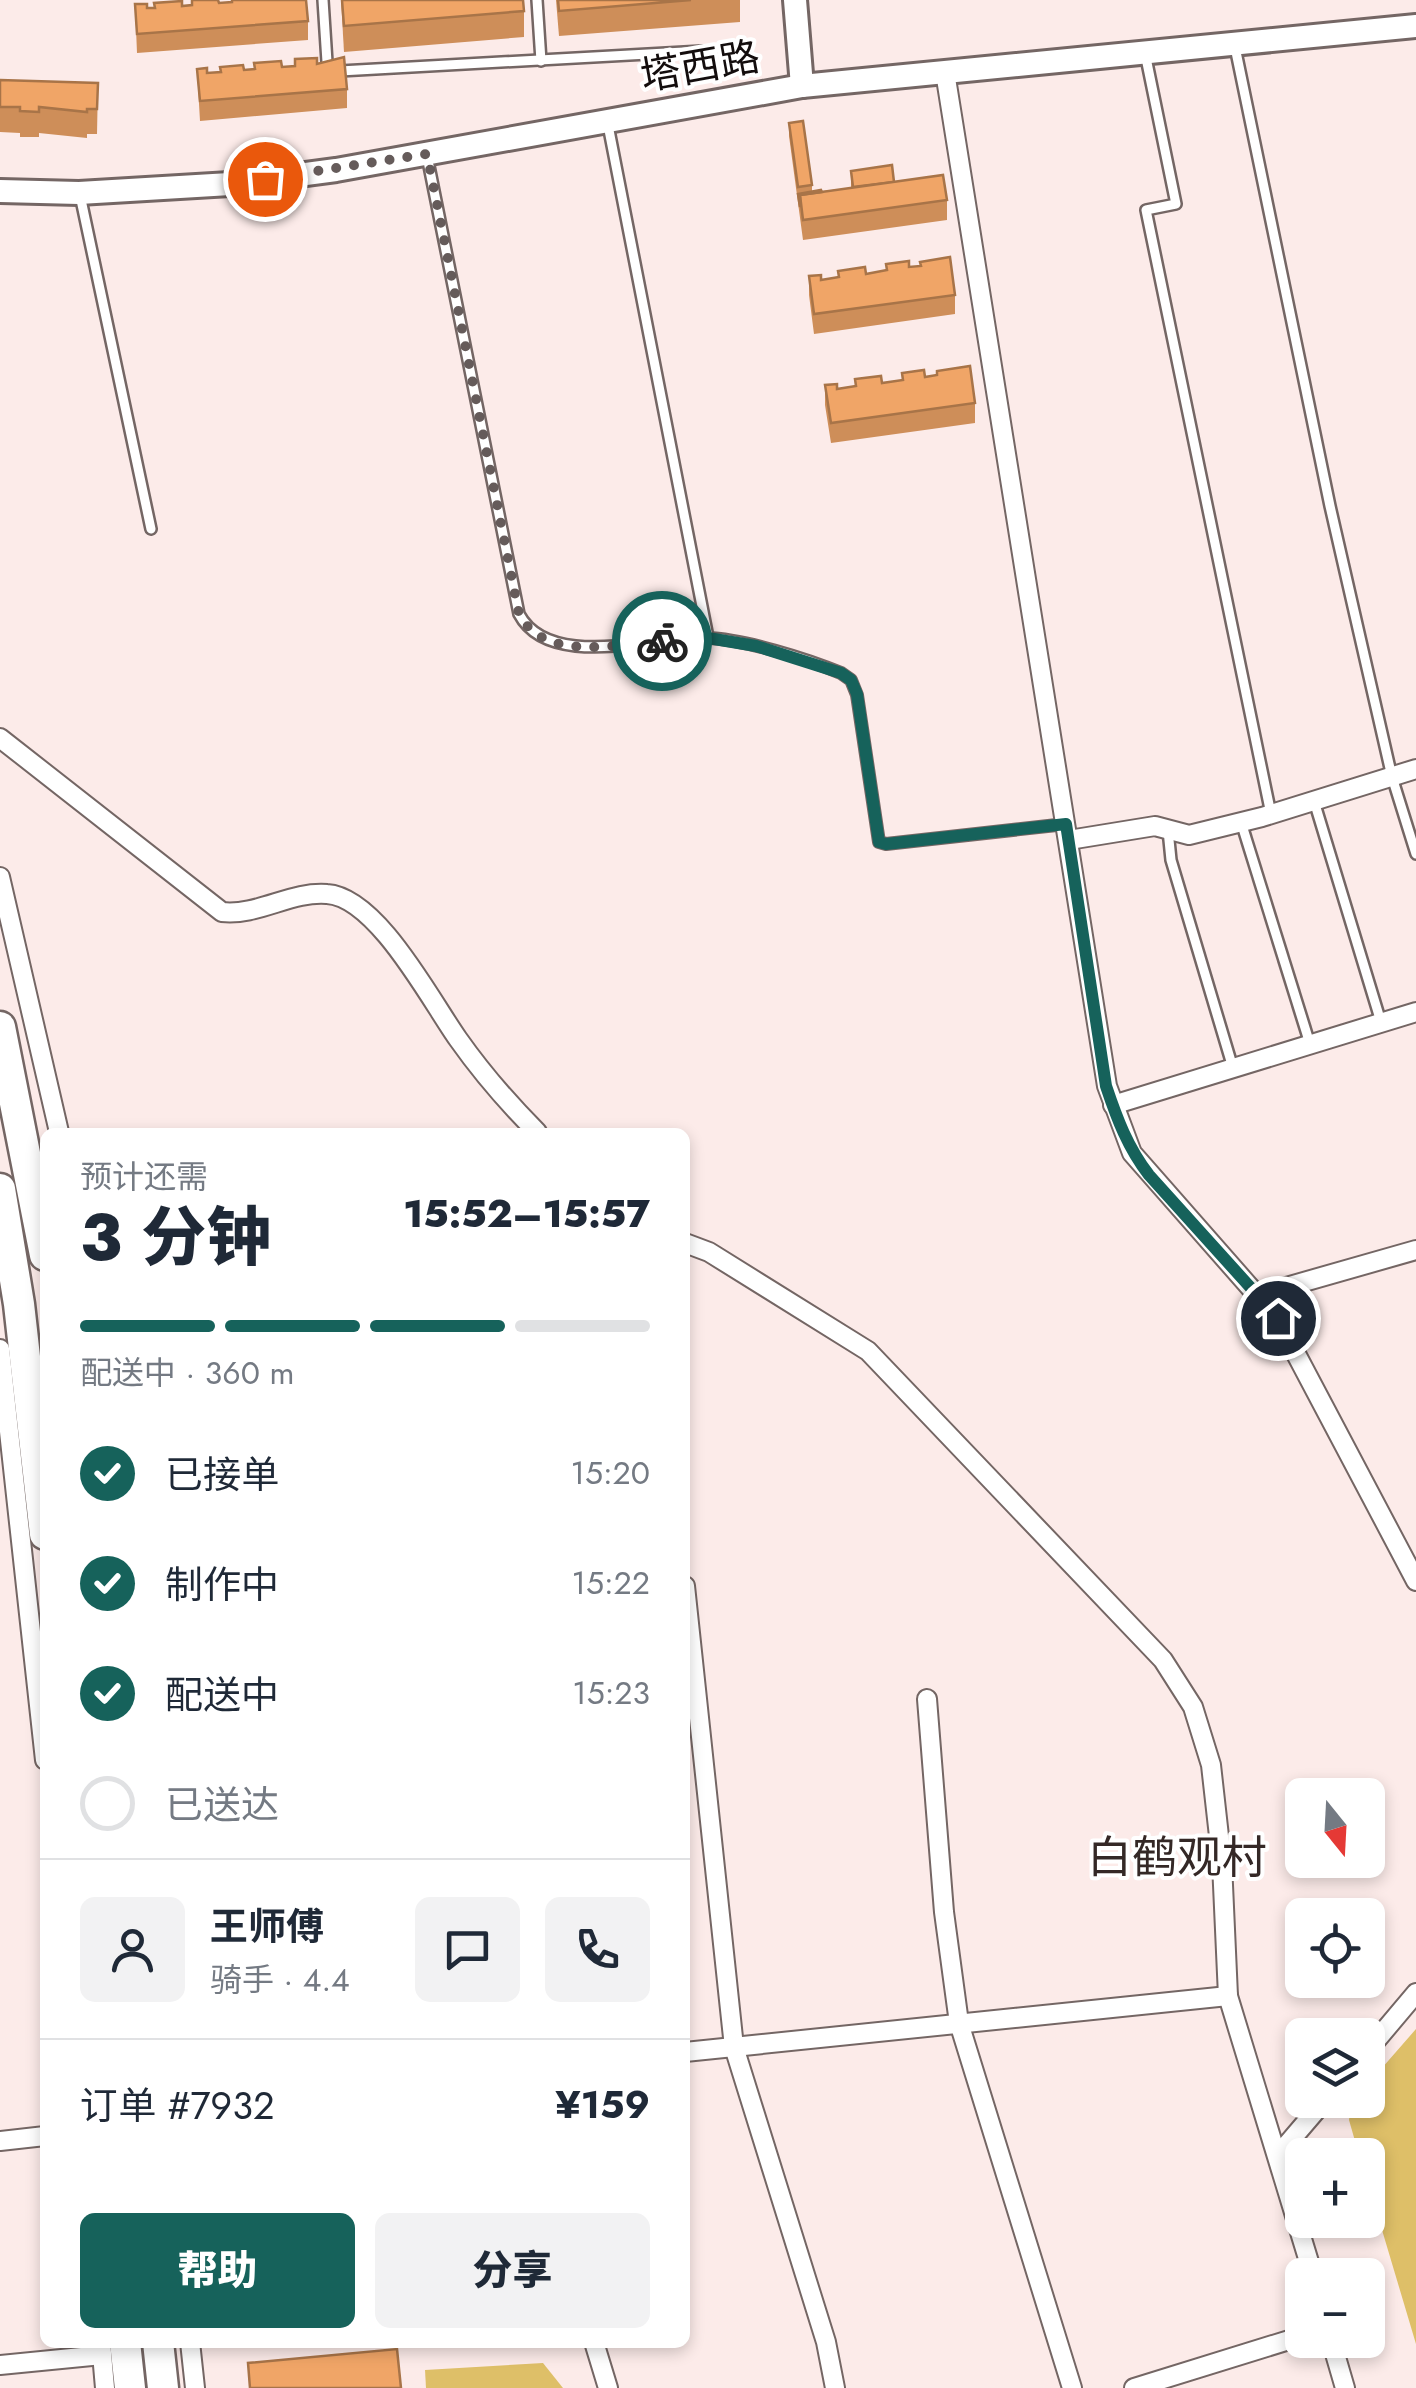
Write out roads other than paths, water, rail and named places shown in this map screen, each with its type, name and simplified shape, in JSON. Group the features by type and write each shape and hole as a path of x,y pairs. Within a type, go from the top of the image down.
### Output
{"main road":[{"path":"0,1027 40,1230"},
{"path":"0,1188 20,1304 40,1488"},
{"path":"110,2348 130,2388"},
{"path":"159,2348 163,2388"}],"street":[{"path":"794,0 802,86"},
{"name":"塔西路","path":"0,190 79,193 230,184 336,170 802,86 1416,26"},
{"path":"944,72 1106,1086 1132,1154 1278,1318 1416,1581"},
{"path":"0,738 222,912 235,914 305,895 330,894 347,900 393,940 479,1068 533,1128"},
{"path":"1068,832 1168,828 1188,835 1416,769"},
{"path":"0,877 57,1128"},
{"path":"1112,1105 1416,1012"},
{"path":"690,1245 709,1252 868,1351 1163,1660 1194,1707 1211,1765 1222,1864 1228,1996 1308,2258"},
{"path":"1258,1296 1416,1250"},
{"path":"0,1350 40,1714"},
{"path":"690,1633 734,2046 826,2342 835,2388"},
{"path":"927,1698 944,1912 960,2023 1072,2388"},
{"path":"1385,2030 1416,1994"},
{"path":"690,2051 1228,1996"},
{"path":"1278,2154 1309,2118"},
{"path":"0,2140 40,2136"},
{"path":"1134,2388 1285,2341"},
{"path":"0,2365 104,2348"},
{"path":"106,2388 110,2348"},
{"path":"191,2348 195,2388"},
{"path":"596,2348 608,2388"},
{"path":"1336,2358 1345,2388"}],"lane":[{"path":"323,0 327,62 332,69 390,70 702,51"},
{"path":"537,0 542,61"},
{"path":"1234,44 1330,506 1392,777 1416,854"},
{"path":"1145,52 1176,204 1146,210 1271,814"},
{"path":"607,121 708,638"},
{"path":"427,154 519,614 525,626 542,638 580,647 708,638 818,664 851,680 857,694 879,842 1068,832"},
{"path":"79,193 151,529"},
{"path":"1314,801 1381,1022"},
{"path":"1241,822 1310,1044"},
{"path":"1168,828 1171,860 1233,1068"}],"district":[{"name":"白鹤观村","path":"1177,1857"}]}
